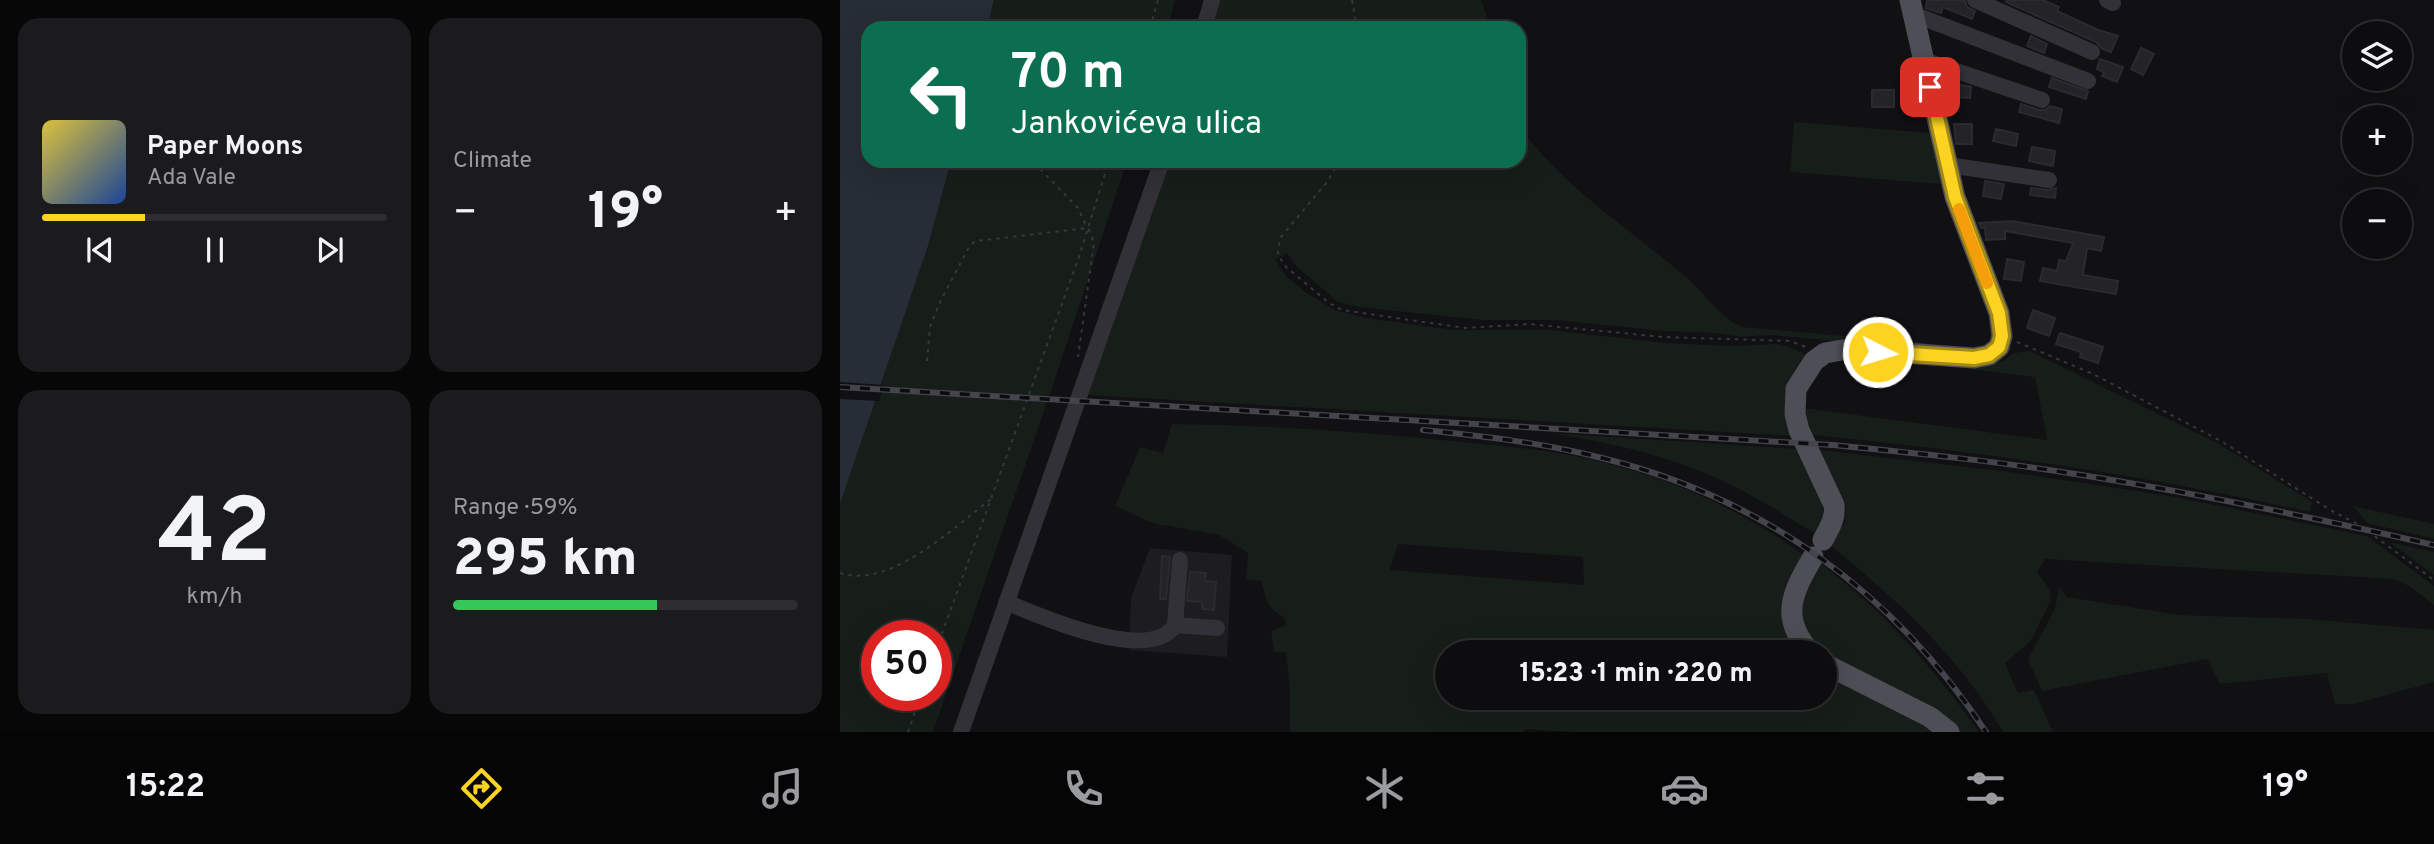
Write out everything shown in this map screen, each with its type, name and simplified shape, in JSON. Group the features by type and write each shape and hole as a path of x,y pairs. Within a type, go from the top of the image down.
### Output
{"main road":[{"path":"1801,640 1791,614 1793,597 1797,584 1835,514 1834,505 1799,430 1794,405 1796,389 1808,368 1825,353 1848,349 1974,358 1996,351 2002,336 1999,313 1955,197 1911,7"},
{"path":"1837,670 1930,717 1949,732"}],"street":[{"path":"1206,21 1212,0"},
{"path":"1975,0 2092,52"},
{"path":"1911,7 2088,81"},
{"path":"1924,60 2042,100"},
{"path":"1948,165 2049,180"},
{"path":"961,732 1160,168"},
{"path":"1006,602 1062,625 1100,635 1153,639 1162,637 1175,625 1180,559"},
{"path":"1175,625 1217,628"}],"path":[{"path":"1152,21 1158,0"},
{"path":"1352,0 1356,21"},
{"path":"1040,168 1078,208 1094,243 1077,362"},
{"path":"947,620 1088,229 1107,168"},
{"path":"1336,168 1281,237 1278,255 1286,267 1321,297 1342,310 1465,328 1530,324 1663,337 1790,341 1825,353"},
{"path":"927,361 930,327 970,245 976,241 1088,229"},
{"path":"2002,336 2093,374 2221,441 2332,511 2358,524 2434,580"},
{"path":"840,573 859,577 879,573 914,557 992,498"},
{"path":"908,732 915,711"}],"shaded area":[{"path":"840,0 994,0 989,21 861,21 861,168 949,168 928,246 840,504"},
{"path":"994,0 1175,0 1170,21 989,21"},
{"path":"1220,0 1481,0 1489,21 1214,21"},
{"path":"1794,122 1930,133 1941,184 1790,172"},
{"path":"1526,134 1555,168 1597,206 1693,283 1734,323 1742,327 1926,343 1926,349 1771,335 1740,337 1554,320 1482,320 1359,307 1338,302 1294,264 1287,253 1275,259 1286,276 1335,310 1366,318 1455,330 1549,330 1666,343 1732,346 1775,344 1790,347 1806,355 1795,436 1087,395 1167,168 1526,168"},
{"path":"949,168 1125,168 952,677 952,620 861,620 861,711 940,711 933,732 840,732 840,504 928,246"},
{"path":"2030,351 2219,444 2312,502 2310,512 2063,466 1813,435 1803,408 2047,440 2035,377 1970,369 2003,361 2014,353"},
{"path":"1172,424 1327,430 1529,449 1573,456 1622,467 1704,497 1756,524 1805,556 1793,574 1784,602 1784,623 1788,640 1435,640 1435,710 1837,710 1837,679 1937,732 1575,732 1524,729 1523,732 1290,732 1286,652 1274,652 1271,631 1286,625 1284,617 1268,603 1262,581 1246,579 1248,553 1219,535 1152,523 1115,506 1140,447 1163,453","holes":["1398,544 1583,557 1584,585 1390,570"]},
{"path":"1550,433 1798,449 1821,495 1824,520 1817,535 1747,493 1692,468 1622,447"},
{"path":"1820,450 2010,472 2176,497 2367,536 2434,586 2434,605 2409,586 2394,579 2045,559 2037,572 2049,590 2050,602 2030,642 2005,663 2018,693 2034,690 2053,732 2003,732 1947,654 1879,586 1830,545 1845,522 1846,507"},
{"path":"2353,506 2434,524 2434,539 2367,523"},
{"path":"2389,542 2434,552 2434,575"},
{"path":"1150,548 1232,555 1227,657 1129,650 1131,598"},
{"path":"1817,561 1841,579 1905,640 1979,732 1959,732 1837,661 1837,640 1812,640 1799,612"},
{"path":"2059,586 2067,597 2180,615 2307,619 2434,630 2434,682 2354,704 2335,704 2327,673 2220,684 2207,659 2042,691 2028,659 2055,609"}],"pier":[{"path":"840,382 884,385 879,401 840,399"}],"building":[{"path":"1927,0 1965,0 1967,7 1975,11 1972,19 1943,7 1941,13 1926,8"},
{"path":"2043,0 2059,7 2057,11 2118,36 2111,52 2102,49 2096,42 2006,2"},
{"path":"2031,36 2047,44 2044,53 2027,46"},
{"path":"2141,48 2154,54 2143,75 2131,69"},
{"path":"2100,59 2123,67 2117,82 2102,76 2104,72 2097,69"},
{"path":"2052,78 2088,91 2086,99 2049,87"},
{"path":"1954,83 1971,87 1970,98 1953,97"},
{"path":"1872,90 1894,90 1894,107 1872,107"},
{"path":"2021,104 2039,110 2050,106 2062,109 2059,123 2019,112"},
{"path":"1954,124 1972,124 1972,144 1956,144"},
{"path":"1996,129 2018,134 2016,146 1993,141"},
{"path":"2032,147 2055,151 2053,166 2029,161"},
{"path":"1985,181 2004,184 2001,199 1983,196"},
{"path":"2031,188 2056,188 2055,198 2030,195"},
{"path":"2012,221 2104,237 2101,251 2087,248 2083,275 2118,281 2116,294 2040,281 2043,268 2057,271 2059,260 2066,261 2073,243 2005,231 2005,239 1986,240 1985,228 1981,228 1979,223"},
{"path":"2007,259 2024,262 2021,281 2004,279"},
{"path":"2033,310 2055,318 2049,336 2027,328"},
{"path":"2060,333 2103,347 2098,363 2080,357 2081,352 2056,344"},
{"path":"1162,556 1170,557 1166,599 1160,599"},
{"path":"1190,572 1206,573 1205,581 1216,582 1214,610 1202,609 1202,602 1187,601"}],"railway":[{"path":"840,387 1833,445 2015,465 2120,481 2255,506 2434,545"},
{"path":"1423,430 1558,448 1602,458 1661,476 1717,498 1770,526 1820,558 1867,595 1910,636 1950,682 1986,732"}],"slow traffic":[{"path":"1959,209 1987,283"}],"route":[{"path":"1878,352 1974,358 1996,351 2001,342 1999,313 1955,197 1930,87"}]}
